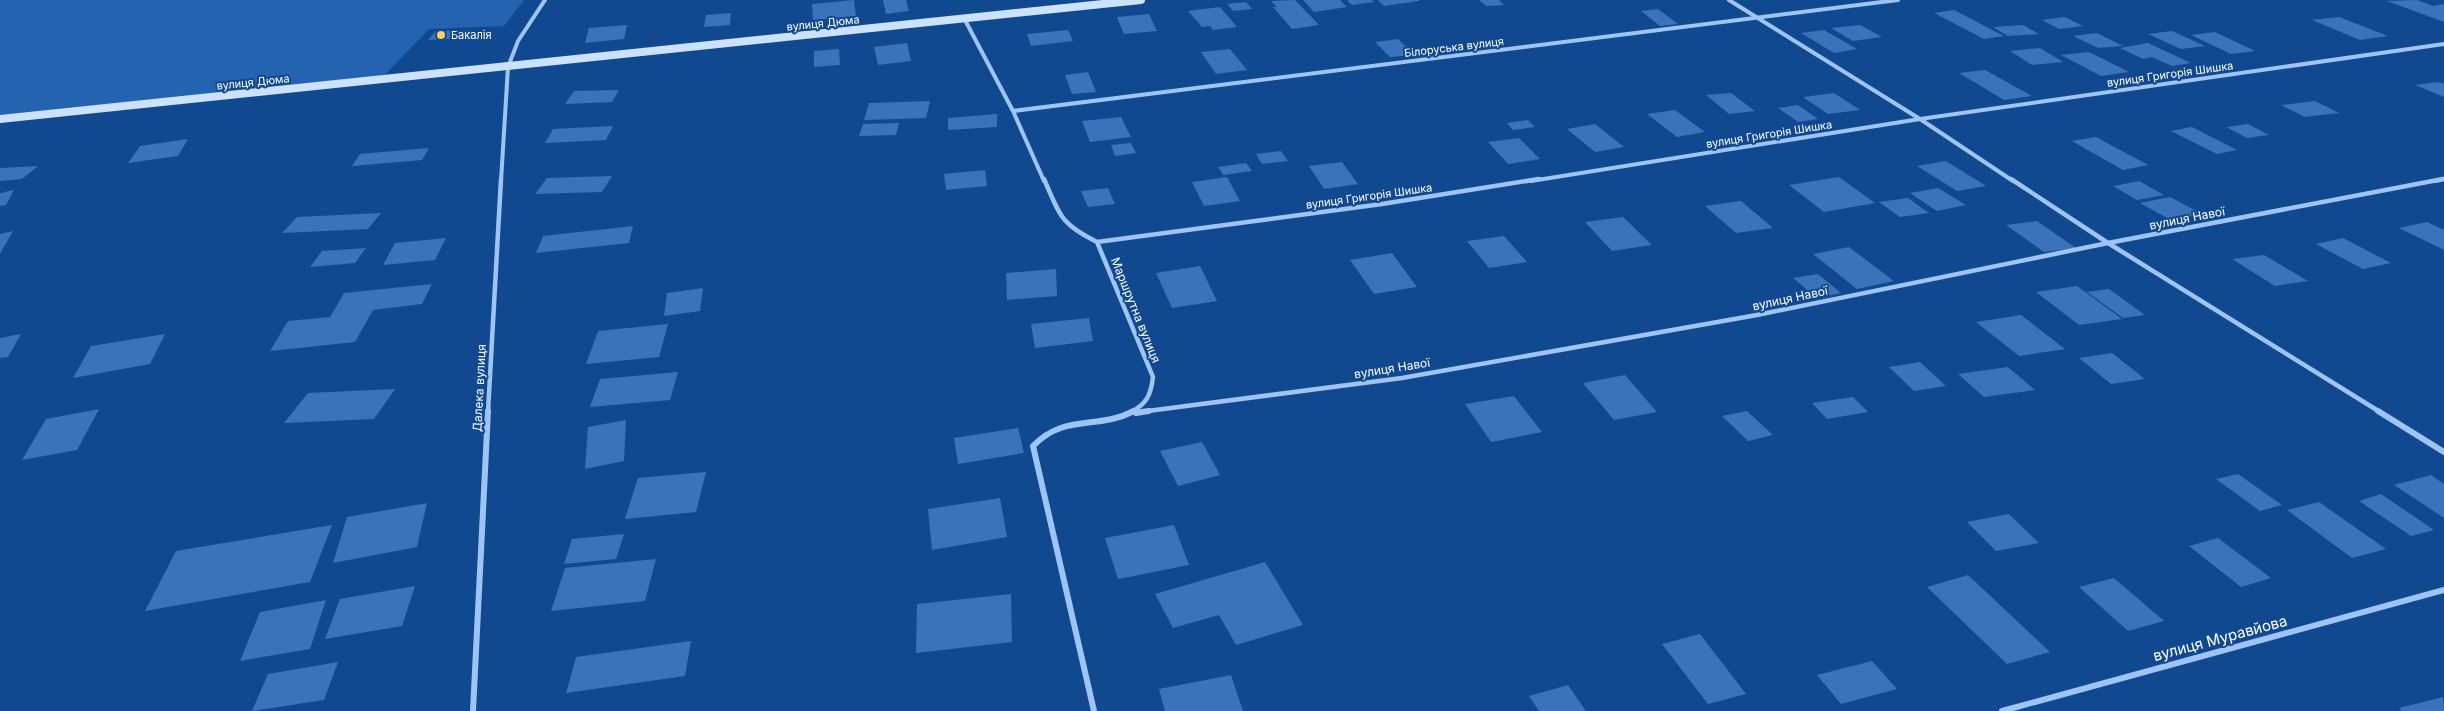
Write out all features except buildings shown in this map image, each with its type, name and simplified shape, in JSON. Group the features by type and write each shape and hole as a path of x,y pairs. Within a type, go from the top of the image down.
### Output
{"street":[{"path":"508,67 518,41 545,0"},
{"name":"вулиця Дюма","path":"0,119 965,20 1141,0"},
{"path":"1729,0 1920,119 2108,243 2444,452"},
{"name":"Білоруська вулиця","path":"1013,111 1898,0"},
{"path":"965,20 1013,111 1061,218 1079,233 1097,242"},
{"name":"вулиця Григорія Шишка","path":"1097,242 1382,204 1920,119 2444,44"},
{"name":"Далека вулиця","path":"472,711 508,67"},
{"name":"вулиця Навої","path":"1136,413 1411,376 1757,315 2108,243 2444,179"},
{"name":"Маршрутна вулиця","path":"1097,242 1153,377 1150,395 1136,413"},
{"path":"1094,711 1033,446 1041,435 1057,428 1136,413"},
{"name":"вулиця Муравйова","path":"2002,711 2444,590"}],"shaded area":[{"path":"0,0 524,0 504,26 429,29 380,80 0,119"}],"place":[{"name":"Бакалія","path":"441,35"}]}
